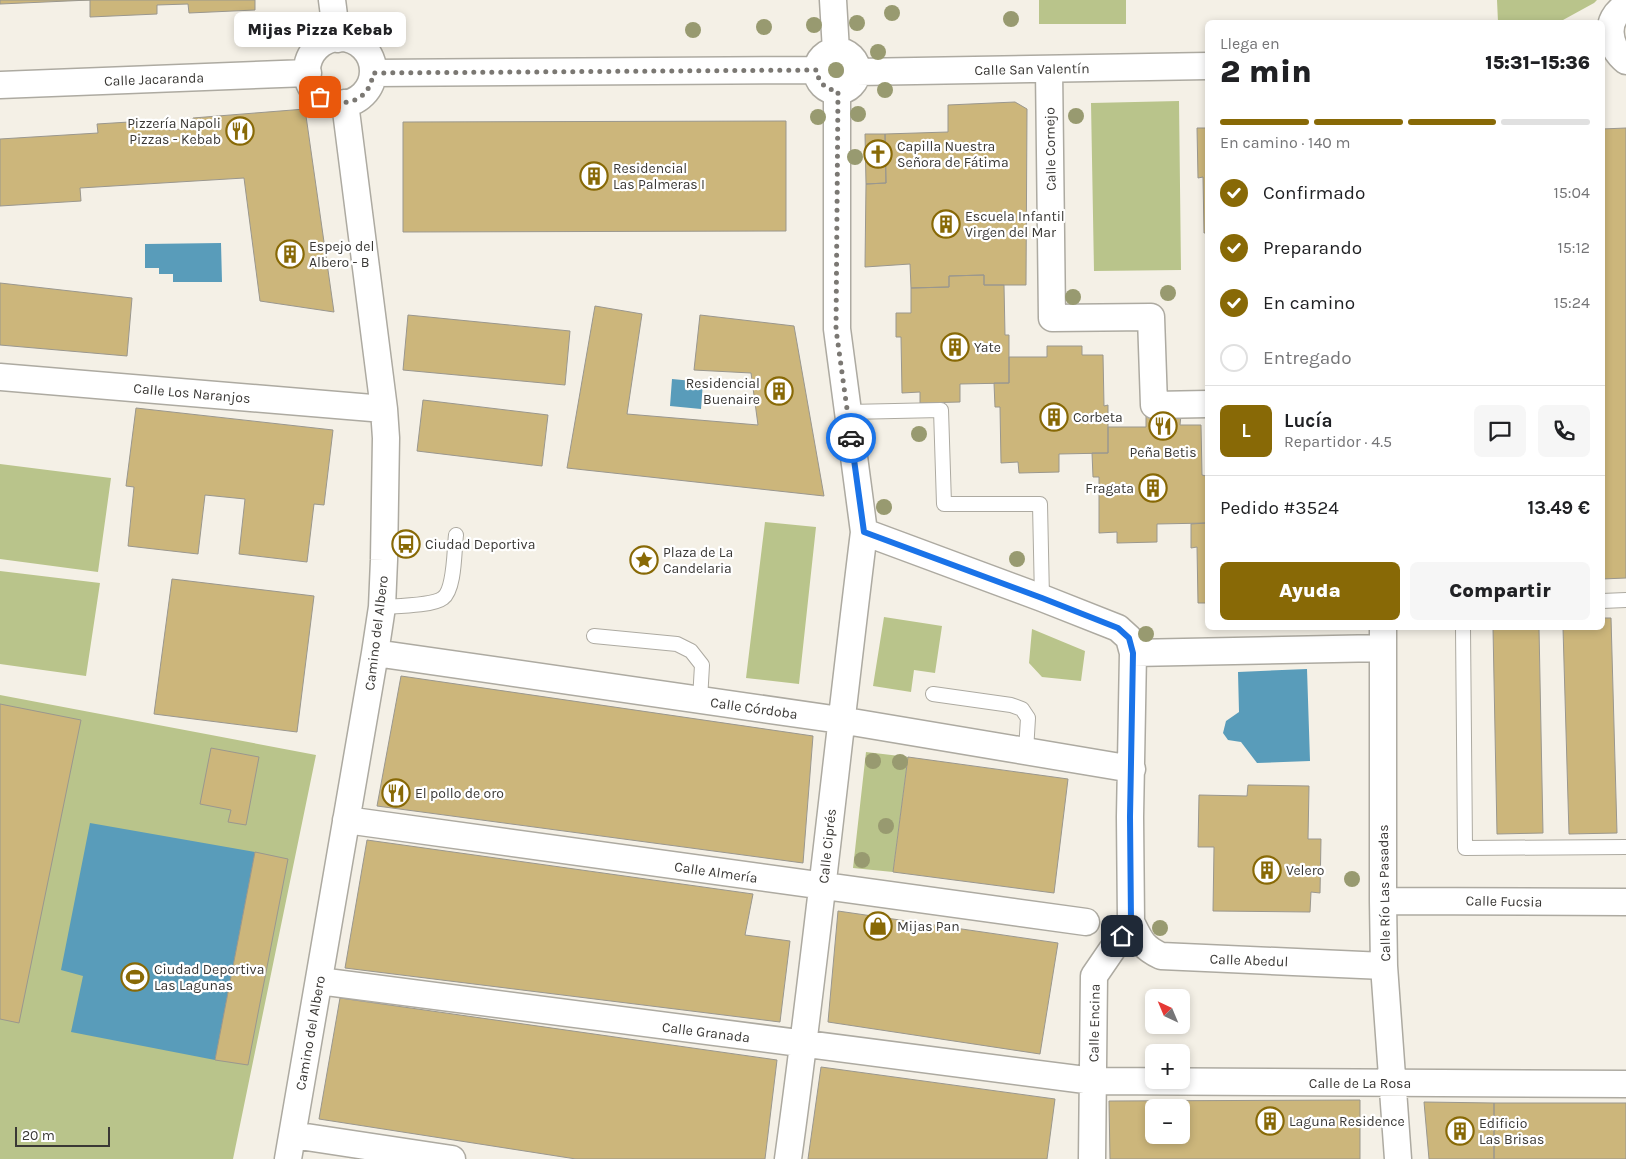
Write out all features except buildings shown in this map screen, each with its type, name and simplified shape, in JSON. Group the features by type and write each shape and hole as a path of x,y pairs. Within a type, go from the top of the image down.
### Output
{"street":[{"path":"332,0 338,39"},
{"path":"833,0 836,51"},
{"path":"1617,59 1610,35 1611,25 1615,16 1626,6"},
{"path":"338,39 350,40 359,44 371,60 373,73 368,90 351,102 330,102 320,97 312,88 308,78 308,66 311,56 318,47 328,41 338,39"},
{"path":"836,51 848,54 853,59 857,72 853,83 838,91 831,90 820,83 817,70 821,59 830,52 836,51"},
{"name":"Calle San Valentín","path":"857,72 1205,66"},
{"name":"Calle Cornejo","path":"1049,68 1052,318 1151,317 1154,405 1205,404"},
{"path":"373,73 817,70"},
{"name":"Calle Jacaranda","path":"0,85 308,73"},
{"path":"838,91 836,329 864,532 1118,628 1129,638 1133,653 1131,922"},
{"name":"Camino del Albero","path":"290,1147 320,981 382,607 386,438 384,409 344,103"},
{"name":"Calle Los Naranjos","path":"0,376 384,409"},
{"name":"Calle Ciprés","path":"788,1159 804,1045 840,720 864,532"},
{"path":"1133,653 1383,638"},
{"name":"Calle Río Las Pasadas","path":"1383,638 1384,966 1398,1159"},
{"name":"Calle Córdoba","path":"375,653 840,720 1132,769"},
{"name":"Calle Almería","path":"346,820 1086,922"},
{"name":"Calle Fucsia","path":"1383,901 1626,902"},
{"name":"Calle Abedul","path":"1131,922 1139,938 1148,949 1161,956 1384,966"},
{"name":"Calle Encina","path":"1092,1159 1094,976 1131,922"},
{"name":"Calle Granada","path":"320,981 1093,1081"},
{"name":"Calle de La Rosa","path":"1093,1081 1626,1084"},
{"path":"290,1147 452,1159"}],"lane":[{"path":"848,412 941,410 944,504 1040,504 1042,598"},
{"path":"382,607 428,603 443,598 451,586 456,535"},
{"path":"1605,601 1626,600"},
{"path":"1463,630 1465,848 1626,847"},
{"path":"594,636 676,644 691,651 702,665 700,700"},
{"path":"933,694 1011,705 1022,709 1028,718 1026,751"}],"green space":[{"path":"1039,0 1126,0 1126,24 1039,24"},
{"path":"1497,0 1597,0 1563,20 1498,20"},
{"path":"1179,101 1181,270 1094,271 1091,103"},
{"path":"0,464 111,478 98,572 0,559"},
{"path":"765,522 816,527 799,684 746,678"},
{"path":"0,571 100,583 86,676 0,664"},
{"path":"884,617 942,626 935,673 914,670 911,692 873,686"},
{"path":"1032,629 1085,651 1081,681 1042,677 1029,663"},
{"name":"Ciudad Deportiva Las Lagunas","path":"0,695 316,755 233,1159 0,1159"},
{"path":"866,752 908,757 893,872 853,868"}],"water":[{"path":"221,243 222,282 173,282 173,274 159,274 159,268 145,268 145,244"},
{"path":"672,379 703,382 701,409 670,406"},
{"path":"1307,669 1310,761 1257,763 1241,742 1228,740 1223,733 1226,721 1239,712 1238,672"},
{"path":"90,823 255,852 215,1060 71,1032 83,976 61,970"}],"way so far":[{"path":"320,97 330,102 341,104 351,102 368,90 373,73 817,70 820,83 831,90 838,91 836,329 851,438"}],"place":[{"name":"Mijas Pizza Kebab","path":"320,97"},
{"name":"Pizzería Napoli Pizzas - Kebab","path":"240,131"},
{"name":"Capilla Nuestra Señora de Fátima","path":"878,154"},
{"name":"Residencial Las Palmeras I","path":"594,176"},
{"name":"Escuela Infantil Virgen del Mar","path":"946,224"},
{"name":"Espejo del Albero - B","path":"290,254"},
{"name":"Yate","path":"955,347"},
{"name":"Residencial Buenaire","path":"779,391"},
{"name":"Corbeta","path":"1054,417"},
{"name":"Peña Betis","path":"1163,426"},
{"name":"Fragata","path":"1153,488"},
{"name":"Ciudad Deportiva","path":"406,544"},
{"name":"Plaza de La Candelaria","path":"644,560"},
{"name":"El pollo de oro","path":"396,793"},
{"name":"Velero","path":"1267,870"},
{"name":"Mijas Pan","path":"878,926"},
{"name":"Ciudad Deportiva Las Lagunas","path":"135,977"},
{"name":"Laguna Residence","path":"1270,1121"},
{"name":"Edificio Las Brisas","path":"1460,1131"}],"route":[{"path":"851,438 864,532 1118,628 1129,638 1133,653 1130,817 1131,922 1122,936"}]}
